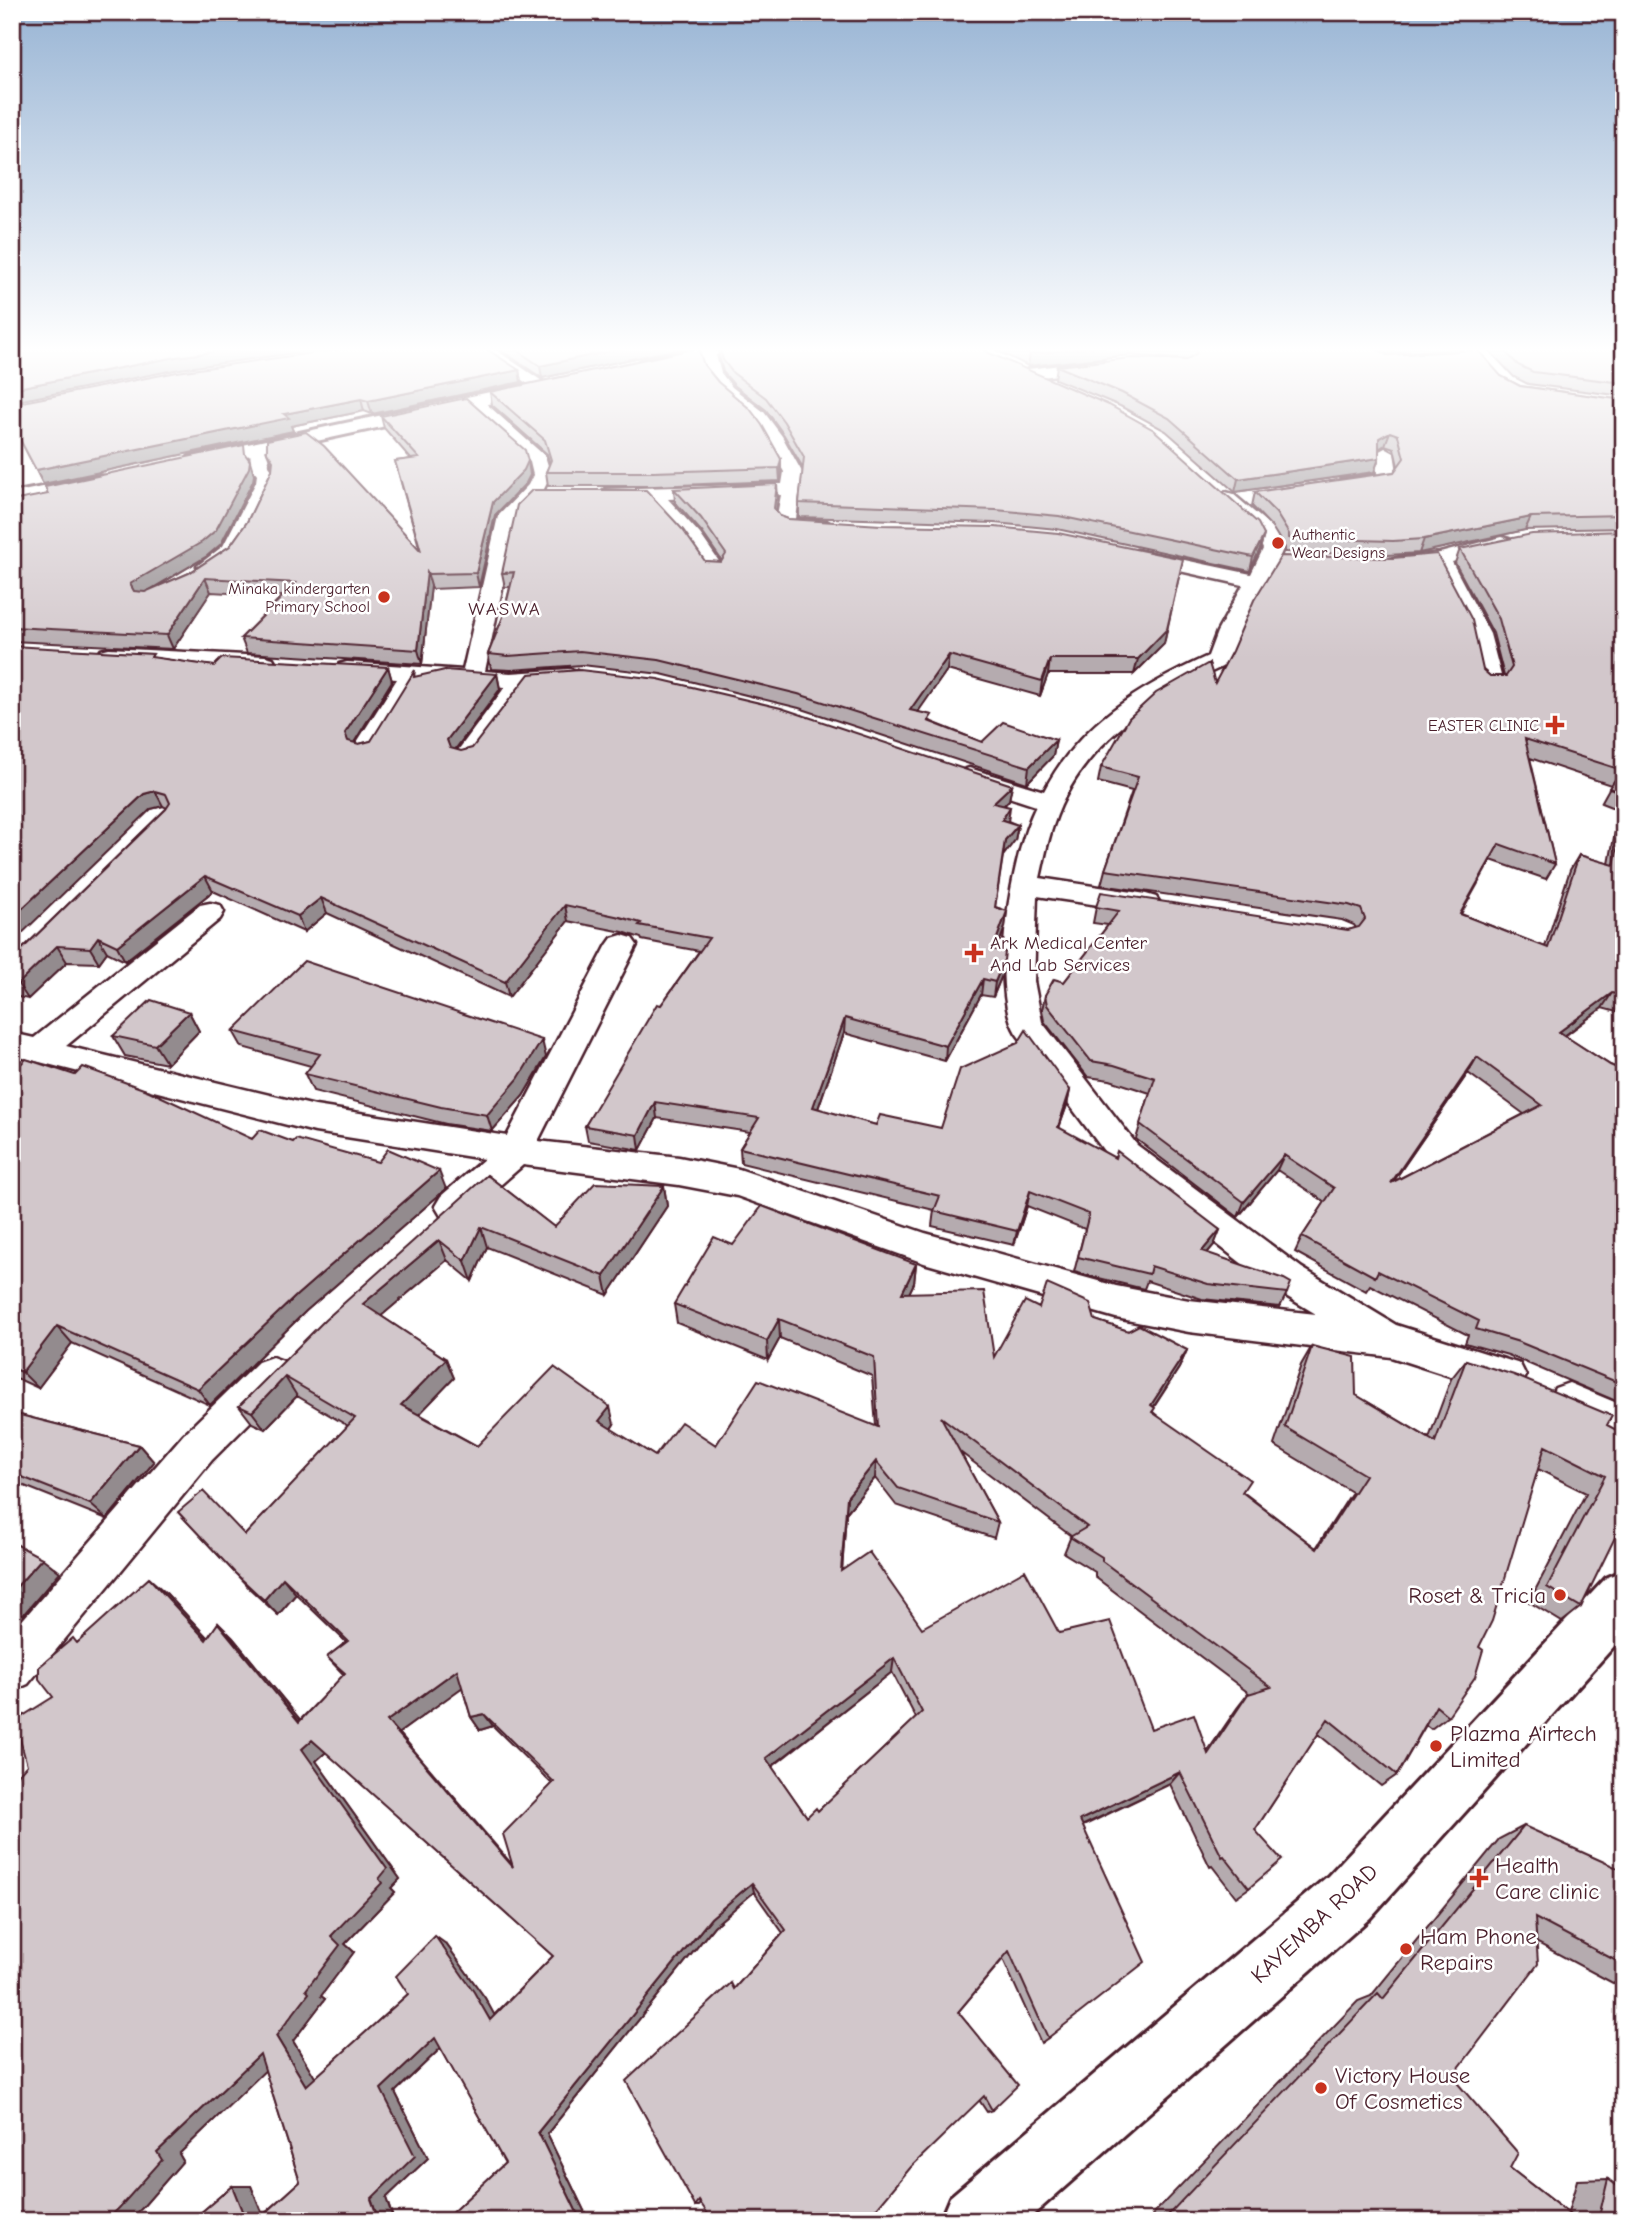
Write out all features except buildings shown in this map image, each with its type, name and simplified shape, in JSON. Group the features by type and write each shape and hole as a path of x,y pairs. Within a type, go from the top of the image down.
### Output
{"street":[{"path":"180,464 248,450"},
{"path":"194,574 216,562 231,549 265,482 266,474 260,466 259,450"},
{"path":"473,676 508,516 532,495 542,475 540,460 529,450"},
{"path":"781,450 793,472 786,520 789,524 847,528"},
{"path":"1324,488 1383,479 1388,472 1385,453"},
{"path":"12,500 114,478"},
{"path":"1205,480 1266,532 1273,549 1274,568 1237,612 1218,660 1166,684 1120,714 1091,743 1063,779 1040,824 1024,885 1019,981 1027,1025 1125,1154 1289,1279 1391,1340"},
{"path":"586,495 791,489"},
{"path":"532,495 559,495"},
{"path":"654,495 693,538 715,570"},
{"path":"1230,501 1257,498"},
{"path":"1374,564 1440,559 1490,545 1526,539"},
{"path":"1112,551 1274,568"},
{"path":"1440,559 1479,635 1492,682"},
{"path":"92,654 286,664"},
{"path":"324,667 522,680 592,676"},
{"path":"364,750 412,674"},
{"path":"465,757 522,680"},
{"path":"953,771 1051,802"},
{"path":"1024,885 1176,908"},
{"path":"26,1047 210,912"},
{"path":"422,1234 516,1151 622,945"},
{"path":"26,1047 315,1119 516,1151 629,1164 739,1183 924,1248 1116,1302 1189,1316 1391,1340 1538,1389 1624,1426"},
{"path":"12,1668 198,1447 293,1353"},
{"name":"KAYEMBA ROAD","path":"974,2221 1349,1897 1620,1606"}],"place":[{"name":"Authentic Wear Designs","path":"1278,543"},
{"name":"Minaka kindergarten Primary School","path":"384,597"},
{"name":"EASTER CLINIC","path":"1555,725"},
{"name":"Ark Medical Center And Lab Services","path":"974,953"},
{"name":"Roset & Tricia","path":"1560,1595"},
{"name":"Plazma Airtech Limited","path":"1436,1746"},
{"name":"Health Care clinic","path":"1479,1878"},
{"name":"Ham Phone Repairs","path":"1406,1949"},
{"name":"Victory House Of Cosmetics","path":"1321,2088"}],"district":[{"name":"WASWA","path":"505,608"}]}
